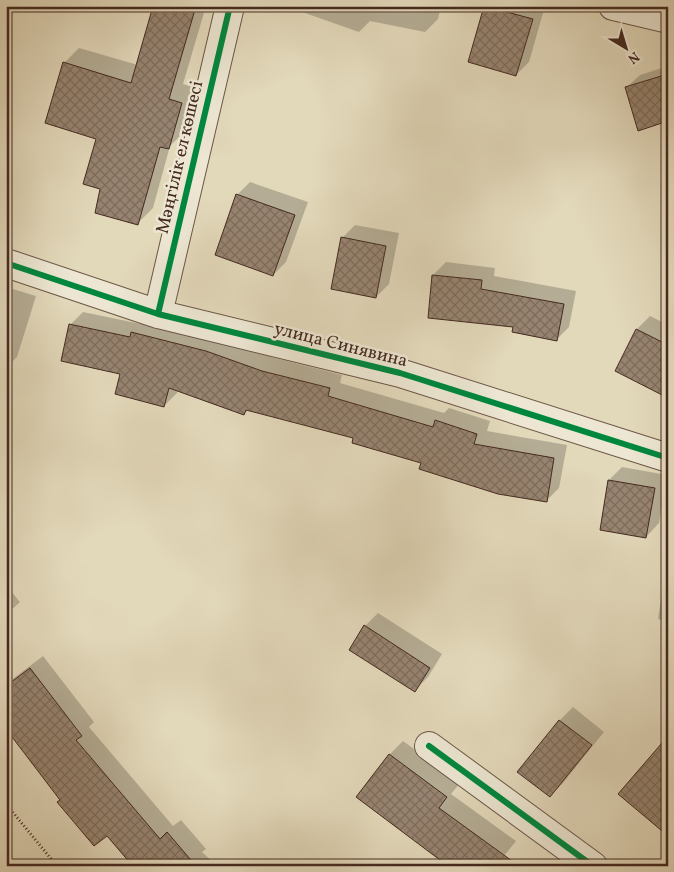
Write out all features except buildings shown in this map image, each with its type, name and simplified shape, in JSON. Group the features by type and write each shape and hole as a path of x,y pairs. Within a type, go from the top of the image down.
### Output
{"street":[{"name":"Мәңгілік ел көшесі","path":"158,314 230,6"},
{"path":"613,6 668,20"},
{"name":"улица Синявина","path":"6,262 158,314 400,373 668,458"},
{"path":"429,746 593,866"}],"path":[{"path":"6,804 57,866"}],"cycle path":[{"path":"158,314 230,6"},
{"path":"6,263 158,314 400,373 668,458"},
{"path":"429,746 593,866"}]}
